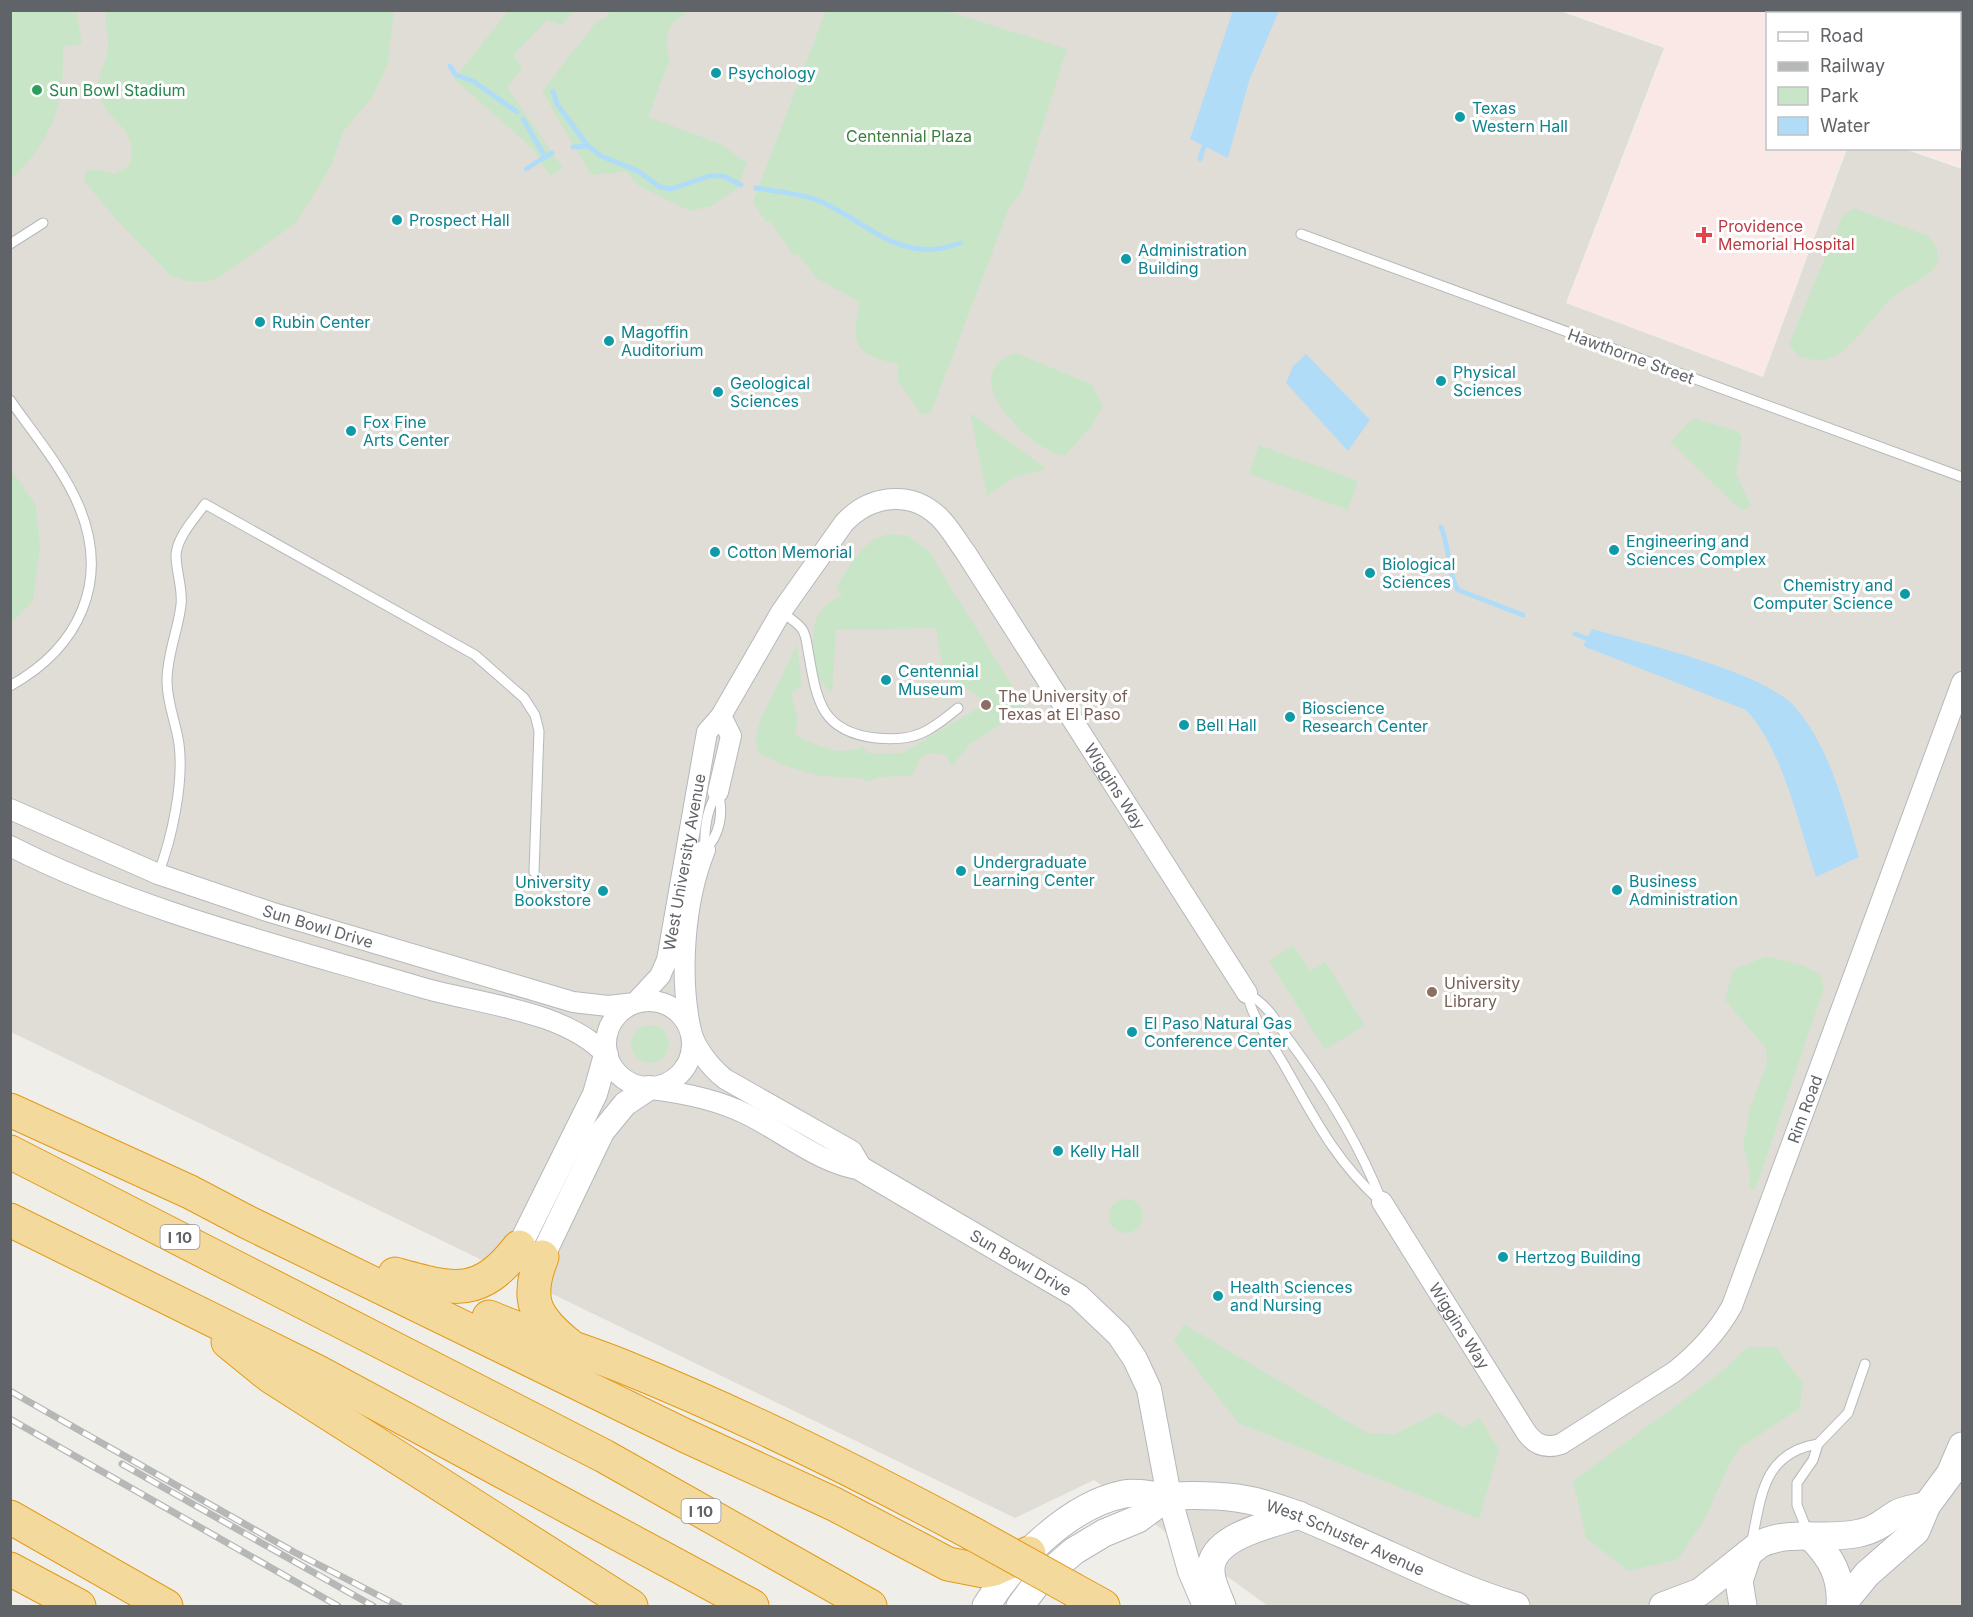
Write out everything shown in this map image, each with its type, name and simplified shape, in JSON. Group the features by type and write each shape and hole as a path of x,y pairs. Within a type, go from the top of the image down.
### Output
{"highway":[{"path":"10,1110 190,1192 686,1436 834,1504 948,1564 984,1571 1001,1567 1029,1553"},
{"name":"I 10","path":"10,1152 349,1323 604,1456 870,1606"},
{"path":"190,1192 254,1210 395,1274 421,1289 536,1337 620,1365 736,1415 855,1471 1103,1606"},
{"path":"10,1220 316,1371 752,1606"},
{"path":"395,1274 438,1286 469,1286 489,1278 505,1264 530,1252 532,1290 540,1317 551,1330 575,1350"},
{"path":"177,1302 270,1376 631,1606"},
{"path":"10,1517 166,1606"},
{"path":"10,1569 79,1606"}],"main road":[{"path":"1840,1606 1867,1574 1916,1531 1927,1505 1950,1474 1962,1446"},
{"name":"West Schuster Avenue","path":"986,1606 1012,1569 1061,1526 1106,1501 1125,1494 1168,1496 1204,1494 1240,1498 1299,1515 1464,1588 1516,1606"},
{"path":"1020,1606 1038,1582 1074,1551 1104,1533 1138,1519 1168,1496"},
{"path":"1663,1606 1700,1592 1760,1544 1784,1535 1859,1533 1881,1526 1898,1513 1927,1505"},
{"path":"1222,1606 1210,1570 1212,1558 1222,1545 1235,1537 1299,1515"},
{"path":"1810,1536 1823,1549 1838,1574 1840,1606"},
{"path":"1743,1606 1739,1581 1748,1554"}],"street":[{"name":"West University Avenue","path":"718,792 712,770 707,732 721,716 781,612 852,514 872,502 887,499 912,500"},
{"name":"Wiggins Way","path":"912,500 938,515 966,553 1247,993"},
{"name":"Rim Road","path":"1539,1445 1551,1447 1561,1444 1674,1372 1707,1343 1726,1317 1837,1024 1962,682"},
{"name":"West University Avenue","path":"635,1003 655,982 667,960 712,770 731,736 721,716"},
{"name":"Sun Bowl Drive","path":"10,809 158,874 270,912 573,1002 608,1006 635,1003"},
{"name":"Sun Bowl Drive","path":"10,846 95,884 160,907 455,997 560,1022 587,1037 606,1054"},
{"name":"West University Avenue","path":"691,1033 686,953 688,909 694,878 705,850"},
{"path":"654,1001 672,1007 686,1022 691,1033 693,1049 686,1068 673,1081 649,1088 618,1111 602,1132 530,1252 595,1094 612,1022 625,1008 635,1003 654,1001"},
{"name":"Sun Bowl Drive","path":"691,1033 710,1064 725,1079 852,1151 863,1170 1078,1296 1109,1323 1129,1348 1149,1389 1168,1496 1190,1571 1205,1606"},
{"path":"606,1054 619,1076 635,1086 691,1096 744,1113 842,1168 863,1170"},
{"name":"Wiggins Way","path":"1382,1202 1526,1432 1539,1445"}],"lane":[{"path":"10,244 43,223"},
{"name":"Hawthorne Street","path":"1300,234 1962,477"},
{"path":"10,400 67,483 78,504 85,524 91,563 87,598 70,635 42,666 10,686"},
{"path":"158,874 172,826 180,768 179,745 169,708 167,684 169,651 181,603 176,555 180,541 205,504 475,655 524,698 535,715 539,731 534,872"},
{"path":"781,612 804,632 815,687 826,716 837,727 858,736 893,740 921,735 958,708"},
{"name":"West University Avenue","path":"705,850 715,840 722,806 718,792"},
{"name":"Wiggins Way","path":"1247,993 1251,1010 1315,1123 1361,1183 1382,1202"},
{"name":"Wiggins Way","path":"1247,993 1264,1003 1327,1092 1371,1175 1382,1202"},
{"path":"1810,1536 1801,1520 1796,1495 1797,1483 1813,1460 1818,1444 1848,1413 1865,1364"},
{"path":"1748,1554 1763,1487 1773,1469 1790,1453 1804,1446 1818,1444"}],"shaded area":[{"name":"The University of Texas at El Paso","path":"10,11 1560,11 1664,48 1566,303 1763,377 1847,150 1907,150 1962,169 1962,1606 1268,1606 1094,1480 1015,1518 11,1032"},
{"name":"Providence Memorial Hospital","path":"1565,11 1962,11 1962,167 1913,150 1961,150 1961,12 1766,12 1766,150 1845,150 1763,376 1567,303 1666,47"}],"green space":[{"name":"Sun Bowl Stadium","path":"11,10 77,11 82,44 63,47 62,85 54,119 37,150 11,179"},
{"path":"612,10 684,11 685,15 678,18 670,28 667,46 670,59 648,117 721,144 747,163 737,189 711,206 690,211 639,186 626,172 591,175 542,91 598,20 605,18"},
{"name":"Centennial Plaza","path":"826,10 947,11 1067,49 1022,191 1010,206 931,412 922,415 898,381 898,364 872,356 864,352 859,345 856,328 860,302 816,278 798,254 794,256 770,221 766,222 753,202"},
{"path":"106,11 394,11 388,64 372,98 344,130 330,168 296,223 220,277 206,282 186,281 170,275 115,218 84,181 85,172 93,169 115,174 129,166 132,153 126,134 107,111 98,93 98,82 108,48"},
{"path":"508,11 574,11 561,25 547,20 514,55 522,69 507,87 563,168 550,176 533,149 454,79"},
{"path":"1854,208 1928,236 1937,248 1938,264 1927,275 1890,300 1841,352 1822,360 1799,357 1789,344 1842,217"},
{"path":"1016,353 1091,384 1103,406 1091,427 1065,455 1035,442 1004,412 994,395 991,378 998,363"},
{"path":"970,413 1047,469 1015,477 987,496"},
{"path":"1696,419 1738,431 1742,437 1736,474 1751,505 1742,511 1670,442 1689,422"},
{"path":"1259,445 1358,481 1348,510 1249,474"},
{"path":"10,468 36,505 40,547 33,600 11,624"},
{"path":"891,534 908,536 927,549 1026,708 970,744 952,766 946,755 932,753 920,758 912,776 878,777 869,782 860,778 819,776 786,766 759,753 755,740 761,718 797,644 802,685 791,694 798,719 795,735 828,749 845,751 863,747 868,753 902,753 987,703 943,672 936,628 836,630 832,692 819,679 813,652 813,633 817,618 826,606 842,595 836,587 858,554 881,536"},
{"path":"1293,945 1310,971 1325,962 1365,1025 1325,1050 1269,961"},
{"path":"1766,956 1802,965 1820,974 1824,988 1755,1190 1750,1189 1750,1170 1743,1146 1750,1108 1767,1063 1766,1048 1725,1000 1733,970"},
{"path":"650,1025 663,1031 669,1044 663,1057 650,1063 637,1057 631,1044 637,1031"},
{"path":"1126,1199 1138,1204 1143,1216 1138,1228 1126,1233 1114,1228 1109,1216 1114,1204"},
{"path":"1184,1324 1367,1433 1395,1434 1438,1412 1462,1427 1480,1419 1499,1449 1479,1519 1238,1423 1174,1340"},
{"path":"1748,1347 1776,1347 1803,1383 1800,1408 1741,1447 1733,1457 1704,1520 1678,1559 1628,1571 1586,1538 1573,1481 1720,1373"}],"water":[{"path":"1233,10 1279,11 1249,81 1228,158 1190,139"},
{"path":"1306,354 1370,420 1348,451 1286,383 1293,366"},
{"path":"1592,629 1700,660 1758,682 1780,694 1795,707 1807,723 1827,759 1842,798 1859,857 1816,877 1780,767 1759,726 1746,710 1583,646"}],"waterway":[{"path":"450,66 456,75 473,81 517,112"},
{"path":"553,91 557,104 588,146 601,156 638,171 660,187 671,189 709,176 723,176 741,185"},
{"path":"523,119 545,157 552,153"},
{"path":"1200,159 1206,140"},
{"path":"573,147 588,146"},
{"path":"526,169 545,157"},
{"path":"756,188 813,198 903,246 939,249 960,243"},
{"path":"1441,527 1454,583 1458,590 1523,615"},
{"path":"1575,634 1594,641"}],"railway":[{"path":"10,1391 294,1552 399,1606"},
{"path":"10,1419 338,1606"},
{"path":"122,1464 373,1606"}],"place":[{"name":"Psychology","path":"716,73"},
{"name":"Sun Bowl Stadium","path":"37,90"},
{"name":"Texas Western Hall","path":"1460,117"},
{"name":"Prospect Hall","path":"397,220"},
{"name":"Providence Memorial Hospital","path":"1704,235"},
{"name":"Administration Building","path":"1126,259"},
{"name":"Rubin Center","path":"260,322"},
{"name":"Magoffin Auditorium","path":"609,341"},
{"name":"Physical Sciences","path":"1441,381"},
{"name":"Geological Sciences","path":"718,392"},
{"name":"Fox Fine Arts Center","path":"351,431"},
{"name":"Engineering and Sciences Complex","path":"1614,550"},
{"name":"Cotton Memorial","path":"715,552"},
{"name":"Biological Sciences","path":"1370,573"},
{"name":"Chemistry and Computer Science","path":"1905,594"},
{"name":"Centennial Museum","path":"886,680"},
{"name":"The University of Texas at El Paso","path":"986,705"},
{"name":"Bioscience Research Center","path":"1290,717"},
{"name":"Bell Hall","path":"1184,725"},
{"name":"Undergraduate Learning Center","path":"961,871"},
{"name":"Business Administration","path":"1617,890"},
{"name":"University Bookstore","path":"603,891"},
{"name":"University Library","path":"1432,992"},
{"name":"El Paso Natural Gas Conference Center","path":"1132,1032"},
{"name":"Kelly Hall","path":"1058,1151"},
{"name":"Hertzog Building","path":"1503,1257"},
{"name":"Health Sciences and Nursing","path":"1218,1296"}]}
